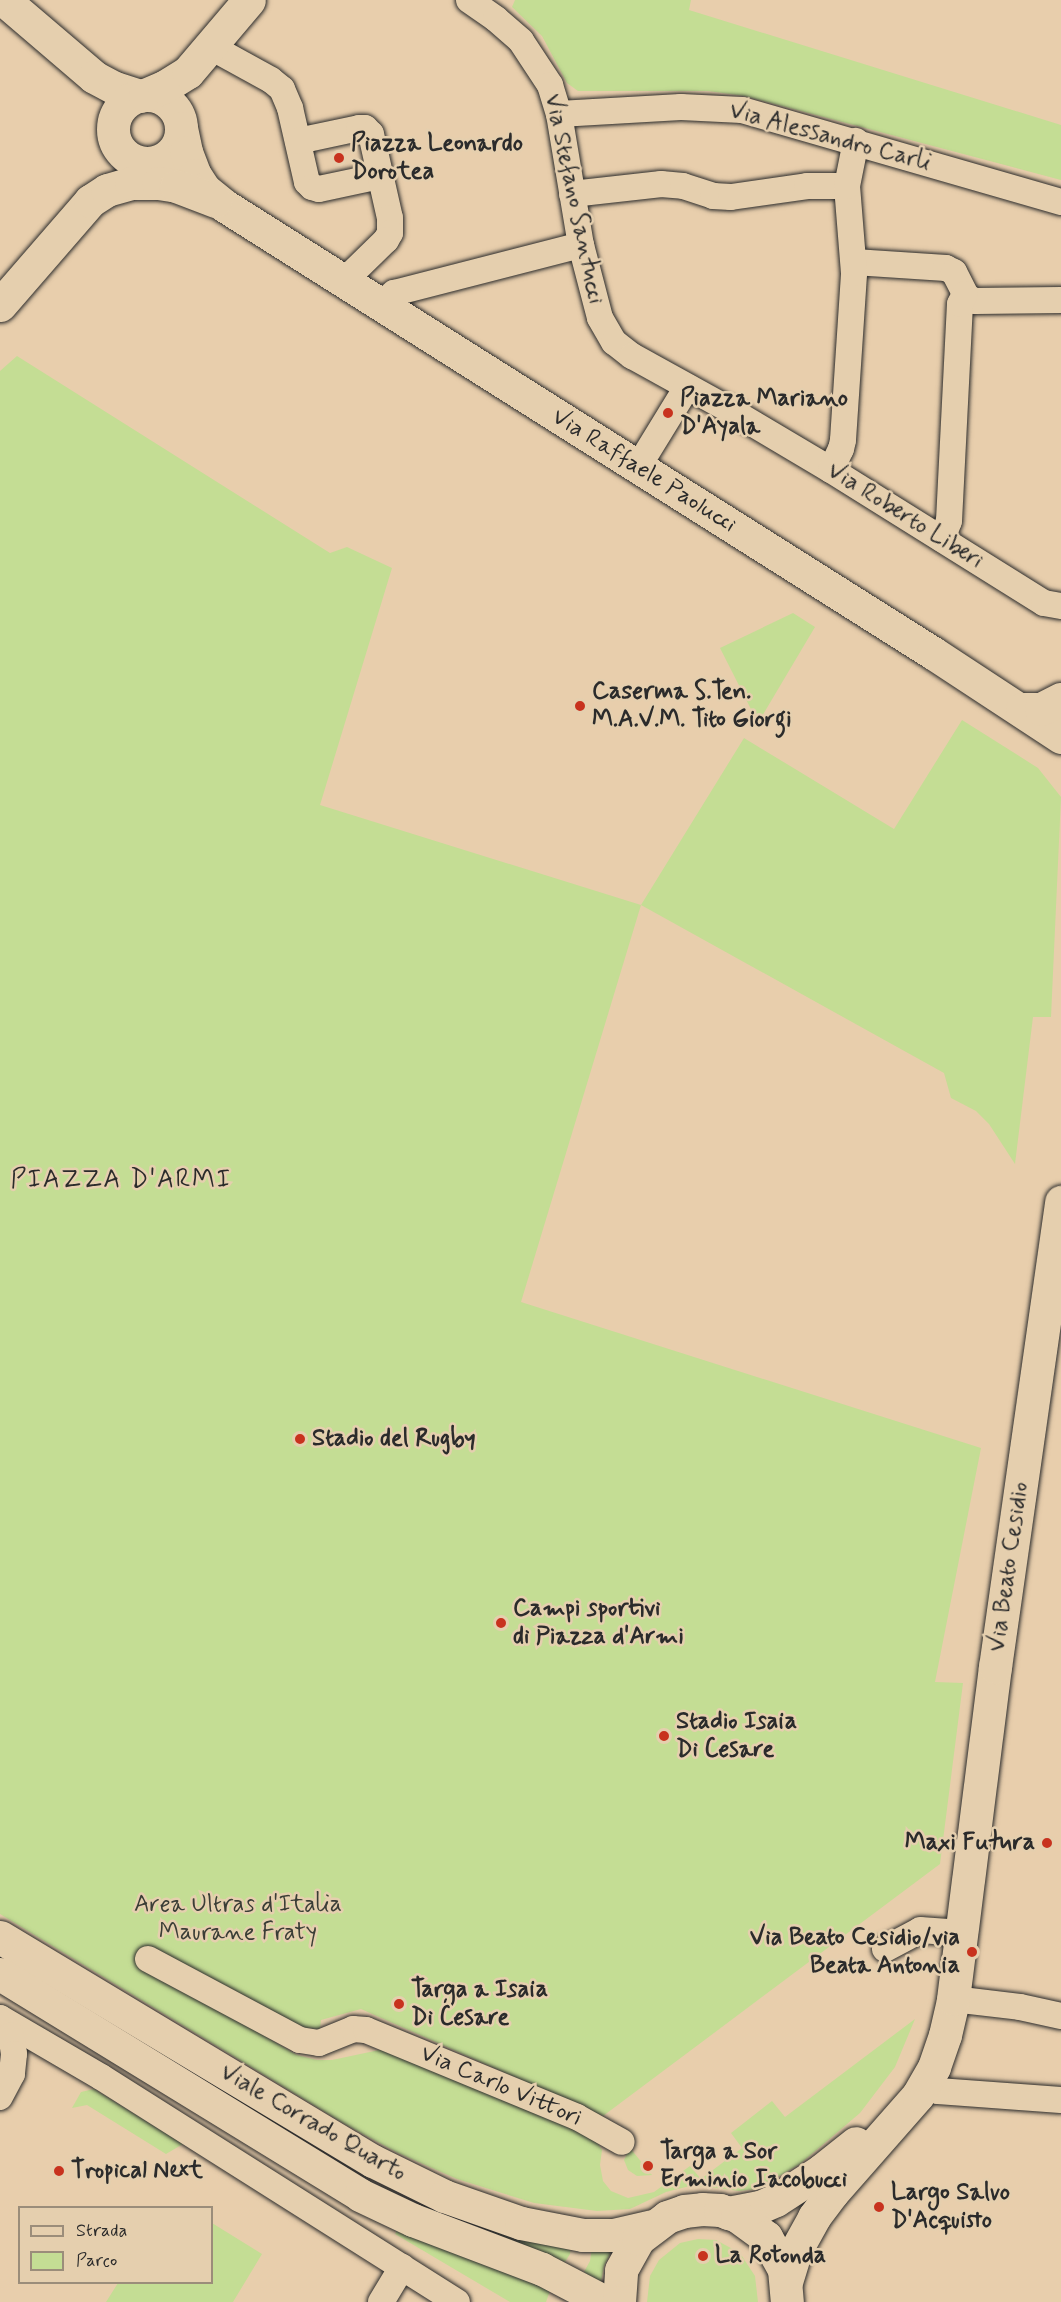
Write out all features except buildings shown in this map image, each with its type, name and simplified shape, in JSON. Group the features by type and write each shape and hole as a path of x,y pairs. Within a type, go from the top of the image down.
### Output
{"main road":[{"path":"4,0 83,68 109,85 142,96 155,96 168,102 175,110 181,126"},
{"path":"0,305 87,204 104,172 118,110 130,99 173,82 206,53 249,0"},
{"path":"83,68 100,91 116,145 126,157 135,162 151,164 173,152 179,143 190,82 206,53"},
{"name":"Via Raffaele Paolucci","path":"181,126 186,152 198,180 207,192 225,206 1022,710 1061,737"},
{"name":"Via Raffaele Paolucci","path":"87,204 112,188 147,182 176,186 225,206"},
{"path":"1022,710 1041,710 1061,699"},
{"name":"Via Beato Cesidio","path":"786,2292 796,2250 819,2211 882,2139 925,2085 941,2049 953,1999 995,1667 1060,1208"},
{"name":"Via Beato Cesidio","path":"728,2213 765,2205 804,2182 856,2143 889,2105 914,2071 933,2028 962,1933"},
{"name":"Viale Corrado Quarto","path":"0,1937 373,2161 444,2196 493,2215 562,2232 613,2235 651,2226"},
{"name":"Viale Corrado Quarto","path":"0,1974 360,2195 413,2220 542,2269 604,2302"},
{"path":"619,2302 620,2278 633,2245 651,2226 684,2211 702,2209 728,2213 745,2220 766,2237 780,2260 786,2292"}],"street":[{"name":"Via Stefano Santucci","path":"469,0 496,19 526,47 550,85 559,114 581,245 600,318 610,337 632,356 687,387"},
{"path":"206,53 279,86 290,108 307,182 313,188 380,176"},
{"name":"Via Alessandro Carli","path":"559,114 641,107 727,108 764,115 1061,202"},
{"path":"298,141 365,128 371,134 390,218 390,235 344,281"},
{"path":"831,470 842,444 854,262 847,186 856,141"},
{"path":"572,194 661,184 726,197 807,186 847,186"},
{"path":"381,304 394,294 581,245"},
{"path":"854,262 946,268 954,272 965,294 975,301 1061,300"},
{"path":"942,539 949,521 960,304 965,294"},
{"path":"638,467 687,387"},
{"name":"Via Roberto Liberi","path":"687,387 831,470 1044,603 1061,606"},
{"path":"885,1950 920,1930 962,1933"},
{"name":"Via Carlo Vittori","path":"148,1959 300,2040 319,2043 353,2029 366,2030 577,2117 622,2142"},
{"path":"953,1999 1020,2007 1061,2016"},
{"path":"0,2018 63,2055 457,2302"},
{"path":"0,2018 11,2035 14,2054 12,2074 0,2097"},
{"path":"12,2074 36,2057 63,2055"},
{"path":"925,2085 939,2091 1061,2100"},
{"path":"381,2302 402,2268"}],"green space":[{"path":"515,0 691,0 689,10 1061,125 1061,180 744,96 708,91 578,91 567,83 542,36 512,7"},
{"name":"Area Ultras d'Italia Maurane Fraty","path":"17,356 330,553 347,547 392,568 320,805 641,905 521,1302 981,1448 935,1682 963,1683 940,1864 603,2116 361,2009 321,2020 320,2029 296,2028 146,1967 297,2055 317,2060 332,2060 384,2049 593,2136 602,2150 600,2165 603,2181 611,2191 628,2198 654,2192 690,2166 701,2179 742,2148 731,2133 772,2101 785,2117 915,2019 895,2067 860,2113 800,2164 757,2189 739,2191 710,2187 686,2187 666,2192 630,2209 597,2211 534,2203 457,2179 398,2153 348,2126 0,1914 0,371"},
{"path":"793,613 815,627 758,723 720,648"},
{"path":"962,720 1038,768 1061,797 1051,1017 1033,1017 1015,1164 989,1124 976,1111 951,1098 944,1073 641,905 744,738 894,829"},
{"path":"94,2089 183,2144 166,2154 87,2105 72,2108 81,2092"},
{"path":"630,2148 652,2175 637,2176 628,2170 624,2160"},
{"path":"213,2224 262,2254 233,2302 106,2302 117,2284 213,2284"},
{"path":"495,2227 571,2245 570,2254 565,2262 493,2233"},
{"path":"398,2229 551,2288 546,2302 510,2302 395,2234"},
{"path":"698,2239 716,2240 740,2253 755,2276 758,2302 647,2302 650,2276 659,2260 680,2243"},
{"path":"592,2248 612,2250 604,2266 601,2282 584,2272 590,2261"}],"place":[{"name":"Piazza Leonardo Dorotea","path":"339,158"},
{"name":"Piazza Mariano D'Ayala","path":"668,413"},
{"name":"Caserma S.Ten. M.A.V.M. Tito Giorgi","path":"580,706"},
{"name":"Stadio del Rugby","path":"300,1439"},
{"name":"Campi sportivi di Piazza d'Armi","path":"501,1623"},
{"name":"Stadio Isaia Di Cesare","path":"664,1736"},
{"name":"Maxi Futura","path":"1047,1843"},
{"name":"Via Beato Cesidio/via Beata Antonia","path":"972,1952"},
{"name":"Targa a Isaia Di Cesare","path":"399,2004"},
{"name":"Targa a Sor Erminio Iacobucci","path":"648,2166"},
{"name":"Tropical Next","path":"59,2171"},
{"name":"Largo Salvo D'Acquisto","path":"879,2207"},
{"name":"La Rotonda","path":"703,2256"}],"district":[{"name":"PIAZZA D'ARMI","path":"121,1181"}]}
